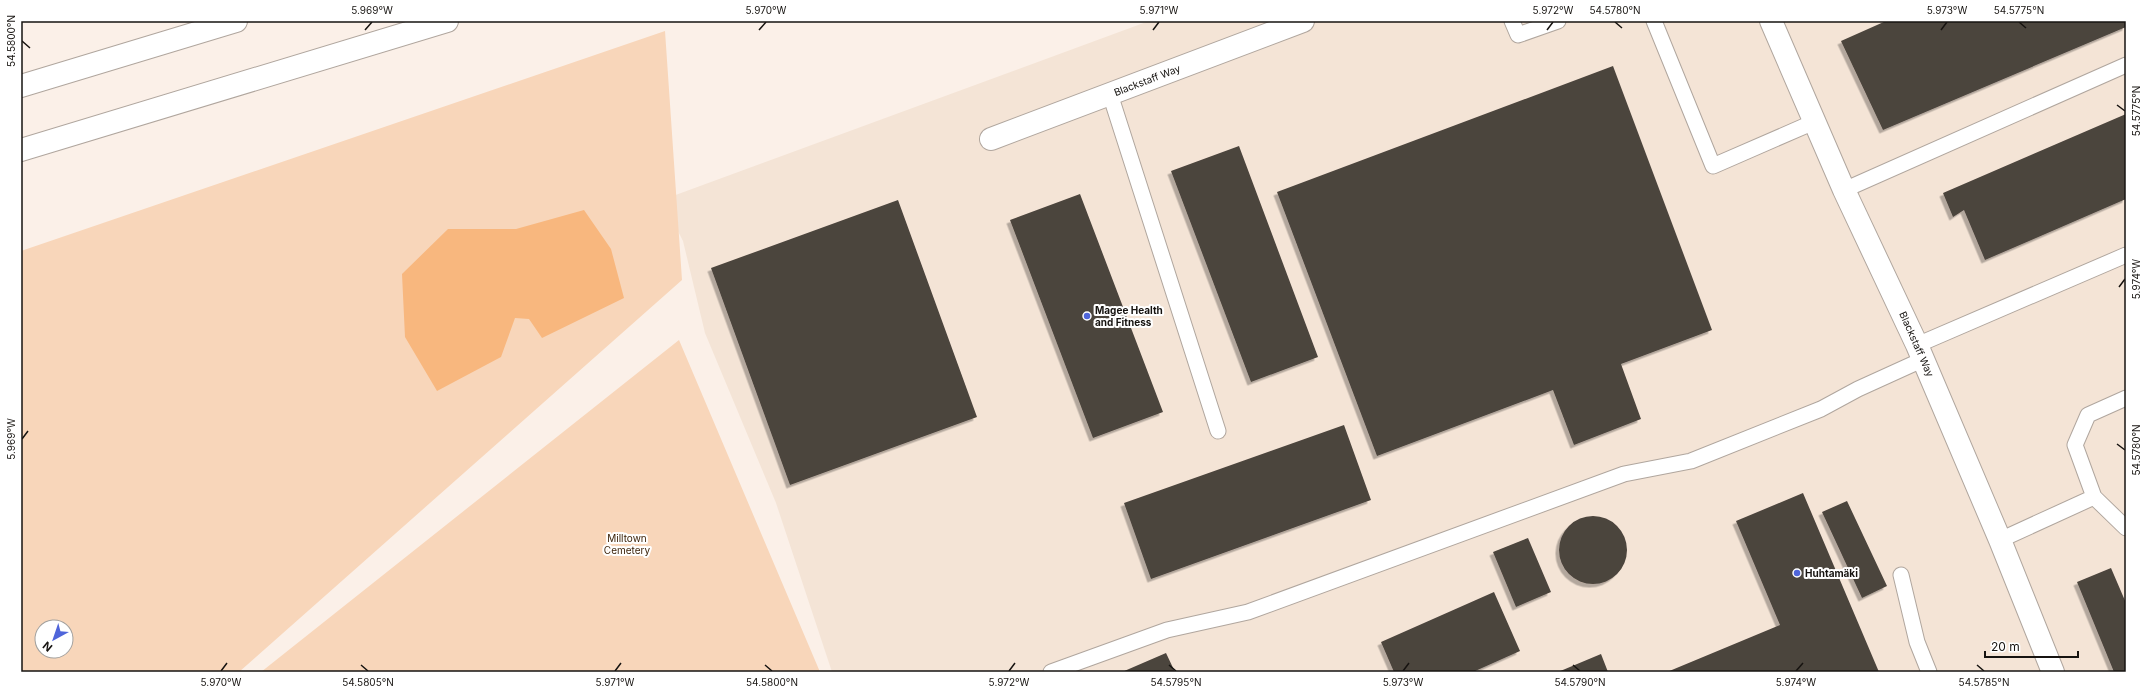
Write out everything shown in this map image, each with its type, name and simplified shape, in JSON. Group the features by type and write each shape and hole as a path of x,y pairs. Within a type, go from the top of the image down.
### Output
{"main road":[{"path":"21,86 236,21"},
{"path":"21,150 447,21"},
{"name":"Blackstaff Way","path":"992,139 1303,21"},
{"name":"Blackstaff Way","path":"1770,21 1844,190 1921,352 2000,540 2053,672"}],"lane":[{"path":"1512,21 1518,35 1558,21"},
{"path":"1654,21 1713,166 1814,122"},
{"path":"1844,190 2126,65"},
{"path":"1110,94 1218,431"},
{"path":"1051,672 1167,630 1248,612 1624,474 1692,461 1821,409 1921,352 2126,255"},
{"path":"2126,398 2088,415 2075,445 2094,497 2126,528"},
{"path":"2000,540 2094,497"},
{"path":"1901,575 1918,642 1929,672"}],"shaded area":[{"path":"1149,21 2126,21 2126,672 832,672 776,503 705,333 683,241 662,200"},
{"path":"584,210 611,249 624,298 542,338 529,319 515,318 501,357 437,391 405,337 402,274 448,229 516,229"}],"green space":[{"path":"665,31 682,280 239,672 21,672 21,251"},
{"name":"Milltown Cemetery","path":"679,340 820,672 261,672"}],"building":[{"path":"1886,21 2126,21 2126,27 1883,130 1841,41"},
{"path":"1613,66 1712,330 1621,364 1641,419 1574,445 1553,390 1377,456 1277,192"},
{"path":"2126,114 2126,199 1985,260 1964,210 1953,217 1943,193"},
{"path":"1239,146 1318,357 1251,382 1171,171"},
{"name":"Magee Health and Fitness","path":"1080,194 1163,412 1093,438 1010,220"},
{"path":"898,200 977,417 790,485 711,268"},
{"path":"1344,425 1371,500 1151,579 1124,503"},
{"name":"Huhtamäki","path":"1803,493 1879,672 1667,672 1780,625 1736,521"},
{"name":"Huhtamäki","path":"1847,501 1887,586 1862,598 1822,512"},
{"path":"1593,516 1606,518 1617,526 1625,537 1627,550 1625,563 1617,574 1606,582 1593,584 1580,582 1569,574 1561,563 1559,550 1561,537 1569,526 1580,518"},
{"path":"1528,538 1551,592 1516,607 1493,552"},
{"path":"2111,568 2126,603 2126,672 2114,672 2077,582"},
{"path":"1494,592 1520,651 1473,672 1394,672 1381,642"},
{"path":"1166,653 1175,672 1122,672"},
{"path":"1601,654 1608,672 1558,672"}],"place":[{"name":"Magee Health and Fitness","path":"1087,316"},
{"name":"Huhtamäki","path":"1797,573"}]}
